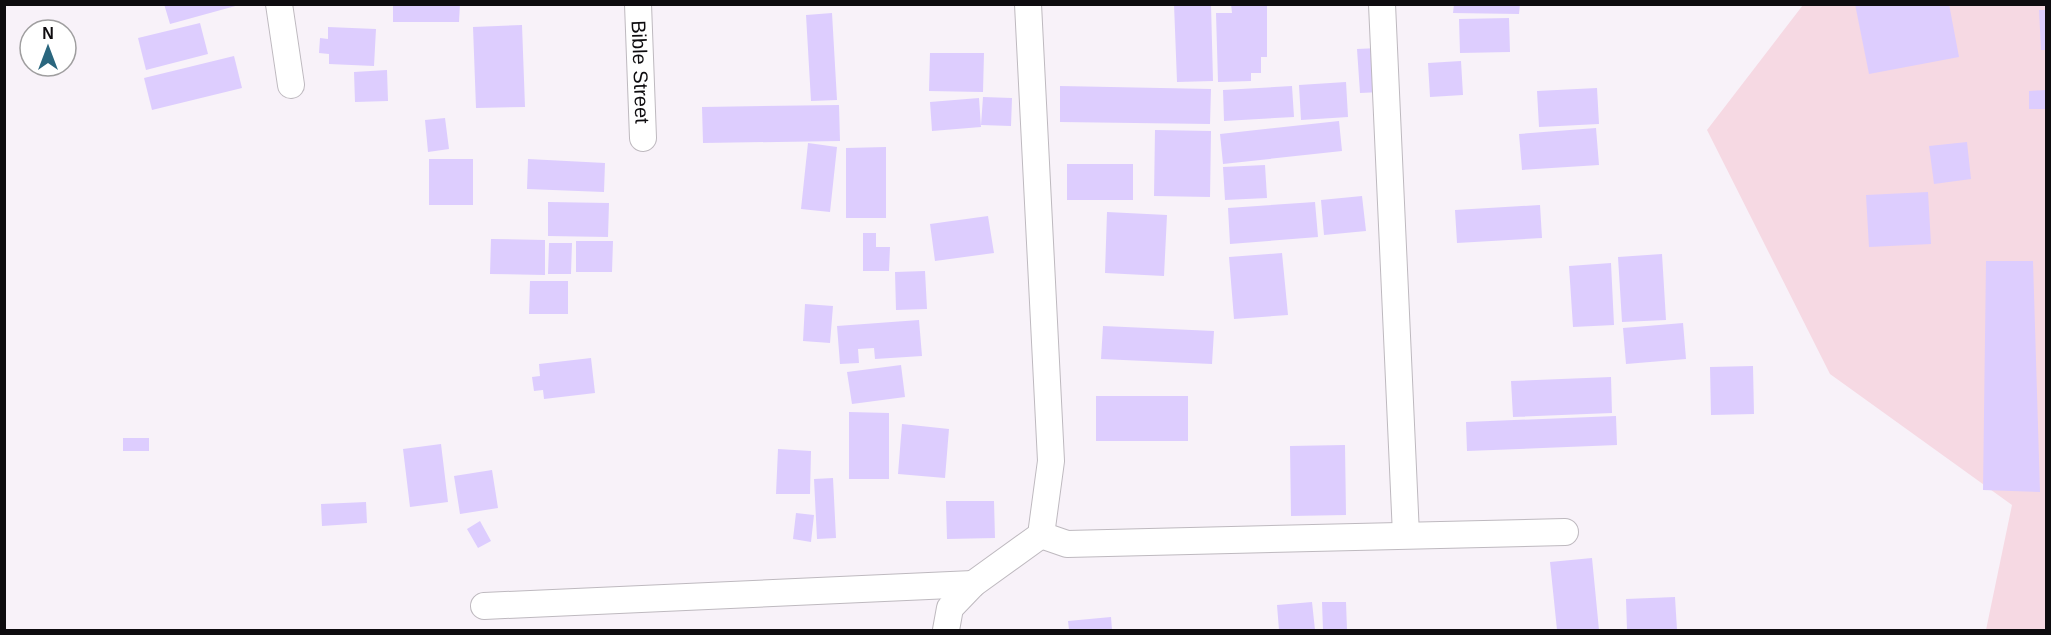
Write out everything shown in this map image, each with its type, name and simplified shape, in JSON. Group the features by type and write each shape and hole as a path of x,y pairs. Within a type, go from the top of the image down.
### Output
{"street":[{"path":"279,4 291,85"},
{"name":"Bible Street","path":"638,4 643,138"},
{"path":"946,630 950,608 973,584 1041,535 1051,461 1028,4"},
{"path":"1382,4 1406,535"},
{"path":"1041,535 1067,544 1565,532"},
{"path":"484,606 973,584"}],"shaded area":[{"path":"1803,5 2046,5 2046,630 1986,630 2012,505 1830,374 1707,130"}],"building":[{"path":"164,4 239,4 239,5 170,24"},
{"path":"393,4 460,4 459,22 393,22"},
{"path":"1174,4 1211,4 1213,81 1177,82"},
{"path":"1231,4 1267,4 1267,57 1261,57 1261,73 1251,73 1251,81 1218,82 1216,13 1232,13"},
{"path":"1454,4 1520,4 1519,14 1453,13"},
{"path":"1855,4 1949,4 1959,57 1869,74"},
{"path":"2039,10 2046,10 2046,50 2041,50"},
{"path":"832,13 837,100 811,101 806,15"},
{"path":"1509,18 1510,52 1460,53 1459,19"},
{"path":"200,23 208,54 146,70 138,38"},
{"path":"522,25 525,107 476,108 473,27"},
{"path":"328,27 376,29 374,66 329,64 329,54 319,53 320,38 328,39"},
{"path":"1378,48 1381,92 1360,93 1357,49"},
{"path":"930,53 984,53 983,92 929,91"},
{"path":"234,56 242,88 152,110 144,78"},
{"path":"1461,61 1463,95 1430,97 1428,63"},
{"path":"387,70 388,101 355,102 354,72"},
{"path":"1346,82 1348,117 1301,120 1299,85"},
{"path":"1060,86 1211,89 1210,124 1060,122"},
{"path":"1292,86 1294,117 1224,121 1223,90"},
{"path":"1597,88 1599,124 1539,127 1537,91"},
{"path":"2046,90 2046,109 2029,109 2029,91"},
{"path":"983,97 1012,98 1011,126 981,125"},
{"path":"979,98 981,127 932,131 930,102"},
{"path":"839,105 840,141 703,143 702,107"},
{"path":"445,118 449,149 428,152 425,120"},
{"path":"1339,121 1342,151 1223,164 1220,134"},
{"path":"1596,128 1599,165 1522,170 1519,134"},
{"path":"1155,130 1211,131 1210,197 1154,196"},
{"path":"1967,142 1971,179 1934,184 1929,146"},
{"path":"808,143 837,147 830,212 801,209"},
{"path":"886,147 886,218 846,218 846,148"},
{"path":"429,159 473,159 473,205 429,205"},
{"path":"528,159 605,163 604,192 527,189"},
{"path":"1067,164 1133,164 1133,200 1067,200"},
{"path":"1265,165 1267,198 1225,200 1223,167"},
{"path":"1928,192 1931,244 1869,247 1866,195"},
{"path":"1362,196 1366,231 1324,235 1321,200"},
{"path":"548,202 609,203 608,237 548,236"},
{"path":"1315,202 1318,237 1230,244 1228,208"},
{"path":"1540,205 1542,238 1457,243 1455,210"},
{"path":"1107,212 1167,215 1164,276 1105,273"},
{"path":"988,216 994,253 935,261 930,224"},
{"path":"863,233 876,233 876,247 890,247 889,271 863,271"},
{"path":"491,239 545,240 545,275 490,274"},
{"path":"576,241 613,241 612,272 576,272"},
{"path":"549,243 572,243 571,274 548,274"},
{"path":"1282,253 1288,315 1234,319 1229,257"},
{"path":"1662,254 1666,320 1622,322 1618,257"},
{"path":"1986,261 2033,261 2040,492 1983,490"},
{"path":"1611,263 1614,325 1573,327 1569,266"},
{"path":"925,271 927,309 896,310 895,272"},
{"path":"530,281 568,281 568,314 529,314"},
{"path":"805,304 833,306 830,343 803,341"},
{"path":"919,320 922,356 875,359 874,348 858,349 859,363 840,364 837,326"},
{"path":"1683,323 1686,359 1626,364 1623,328"},
{"path":"1103,326 1214,331 1212,364 1101,359"},
{"path":"591,358 595,393 544,399 543,390 534,391 532,377 540,376 539,364"},
{"path":"901,365 905,397 852,404 847,372"},
{"path":"1753,366 1754,414 1711,415 1710,367"},
{"path":"1611,377 1612,413 1513,417 1511,381"},
{"path":"1096,396 1188,396 1188,441 1096,441"},
{"path":"849,412 889,413 889,479 849,479"},
{"path":"1616,416 1617,445 1467,451 1466,422"},
{"path":"902,424 949,429 945,478 898,474"},
{"path":"123,438 149,438 149,451 123,451"},
{"path":"441,444 448,502 410,507 403,449"},
{"path":"1345,445 1346,515 1291,516 1290,446"},
{"path":"778,449 811,451 810,494 776,494"},
{"path":"492,470 498,508 460,514 454,476"},
{"path":"833,478 836,538 817,539 814,479"},
{"path":"946,501 994,501 995,538 947,539"},
{"path":"366,502 367,523 322,526 321,504"},
{"path":"796,513 814,515 811,542 793,539"},
{"path":"480,521 491,541 478,548 467,529"},
{"path":"1592,558 1599,630 1557,630 1550,562"},
{"path":"1675,597 1677,630 1627,630 1626,599"},
{"path":"1312,602 1315,630 1279,630 1277,605"},
{"path":"1322,602 1346,602 1347,630 1323,630"},
{"path":"1111,617 1112,630 1069,630 1068,621"}]}
